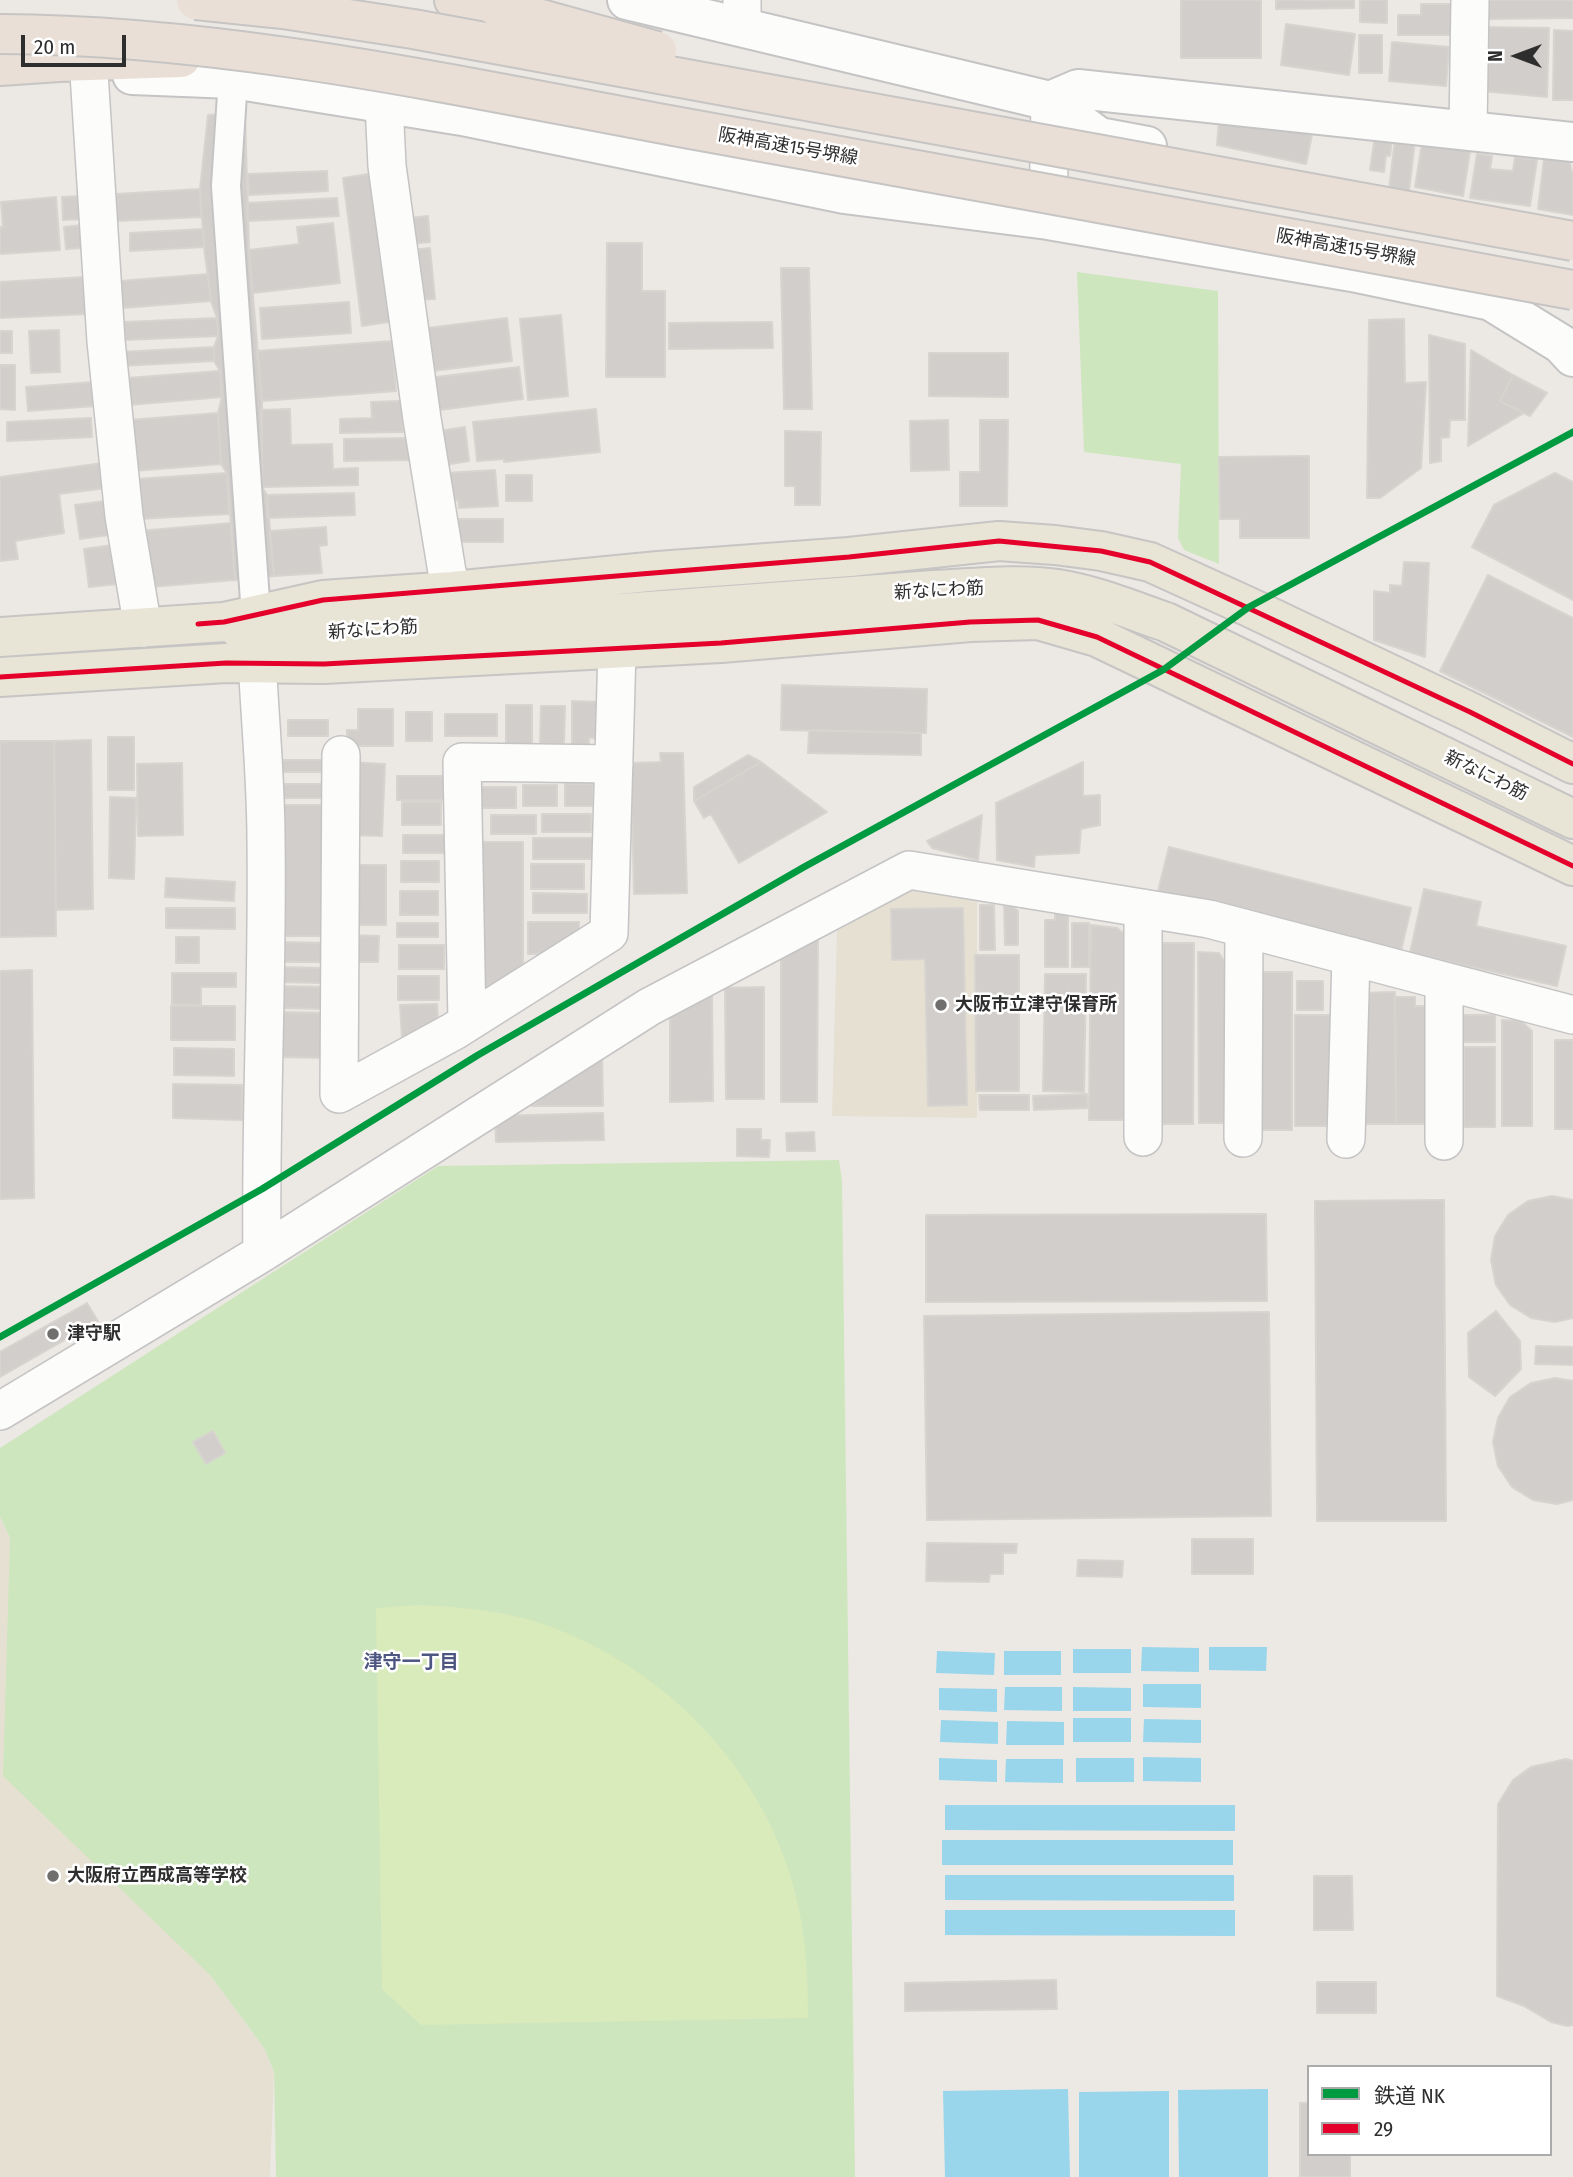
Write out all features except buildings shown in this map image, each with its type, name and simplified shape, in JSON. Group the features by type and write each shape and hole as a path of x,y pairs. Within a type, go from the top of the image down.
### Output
{"highway":[{"path":"196,0 282,9 413,29 1573,241"},
{"path":"454,0 497,7 723,69 1121,149 1263,185"},
{"name":"阪神高速15号堺線","path":"0,34 56,34 172,44 409,77 1573,290"},
{"path":"0,66 165,58 288,59"}],"main road":[{"path":"244,641 323,600 849,557 999,541 1055,545 1101,551 1150,562 1470,712 1573,764"},
{"name":"新なにわ筋","path":"0,677 244,641 1010,586 1058,589 1166,622 1573,819"},
{"path":"244,641 336,664 721,643 970,622 1038,620 1097,637 1573,866"},
{"name":"新なにわ筋","path":"0,637 143,628 244,641"}],"street":[{"path":"627,0 742,13 1050,101 1099,137 1573,230"},
{"path":"1468,130 1470,0"},
{"path":"89,73 106,341 124,516 143,628"},
{"path":"0,76 89,73 233,79 462,116 844,194 1048,220 1352,272 1491,301 1560,344 1573,356"},
{"path":"233,79 226,186 244,641 263,728 266,839 262,1253"},
{"path":"1050,101 1078,89 1573,142"},
{"path":"1048,220 1050,101"},
{"path":"384,103 387,166 422,419 447,572 453,591"},
{"path":"341,755 338,1094 467,1022 609,933 617,649"},
{"path":"467,1022 462,762 614,764"},
{"path":"0,1411 262,1253 649,1007 909,870 1209,919 1573,1015"},
{"path":"1143,908 1143,1138"},
{"path":"1243,1138 1244,928"},
{"path":"1346,1139 1351,956"},
{"path":"1444,981 1444,1141"}],"shaded area":[{"path":"915,886 977,899 977,1118 832,1116 837,931"},
{"name":"大阪府立西成高等学校","path":"0,1517 210,1975 264,2048 274,2072 270,2177 0,2177"}],"green space":[{"path":"1077,272 1218,291 1219,564 1184,550 1178,538 1181,464 1084,452"},
{"path":"839,1160 842,1181 855,2177 276,2177 274,2072 264,2048 210,1975 3,1776 10,1538 0,1517 0,1448 438,1166"},
{"path":"417,1605 512,1615 587,1642 628,1666 667,1694 702,1727 733,1763 759,1803 780,1846 802,1923 808,2018 421,2025 382,1989 376,1608"}],"water":[{"path":"1142,1647 1199,1648 1199,1672 1141,1671"},
{"path":"1209,1647 1267,1647 1266,1671 1209,1670"},
{"path":"1073,1649 1131,1649 1131,1673 1073,1673"},
{"path":"937,1651 995,1653 994,1675 936,1673"},
{"path":"1004,1651 1061,1651 1061,1675 1004,1675"},
{"path":"1143,1684 1201,1684 1201,1708 1143,1707"},
{"path":"1005,1687 1062,1687 1062,1711 1004,1710"},
{"path":"1073,1687 1131,1688 1131,1711 1073,1711"},
{"path":"939,1688 997,1689 997,1712 939,1710"},
{"path":"1073,1718 1131,1718 1131,1742 1073,1742"},
{"path":"1144,1719 1201,1720 1201,1743 1143,1742"},
{"path":"941,1720 998,1722 998,1744 940,1742"},
{"path":"1007,1721 1064,1722 1064,1745 1006,1745"},
{"path":"1143,1757 1201,1758 1201,1782 1143,1781"},
{"path":"939,1758 997,1760 997,1782 939,1780"},
{"path":"1076,1758 1134,1758 1134,1782 1076,1782"},
{"path":"1006,1759 1063,1759 1063,1783 1005,1782"},
{"path":"945,1805 1235,1805 1235,1831 945,1830"},
{"path":"942,1840 1233,1840 1233,1865 942,1865"},
{"path":"945,1875 1234,1875 1234,1901 945,1900"},
{"path":"945,1910 1235,1910 1235,1936 945,1935"},
{"path":"1068,2089 1070,2177 945,2177 943,2091"},
{"path":"1268,2089 1268,2177 1179,2177 1178,2090"},
{"path":"1169,2091 1169,2177 1079,2177 1079,2092"}],"rail line":[{"name":"NK","path":"0,1337 262,1189 478,1055 804,867 1163,670 1249,607 1573,432"}],"transit line":[{"name":"29","path":"198,624 224,622 323,600 849,557 999,541 1101,551 1150,562 1470,712 1573,764"},
{"name":"29","path":"0,677 226,663 324,664 721,643 970,622 1038,620 1097,637 1573,866"}],"place":[{"name":"大阪市立津守保育所","path":"941,1005"},
{"name":"津守駅","path":"53,1334"},
{"name":"大阪府立西成高等学校","path":"53,1876"}],"district":[{"name":"津守一丁目","path":"411,1663"}]}
